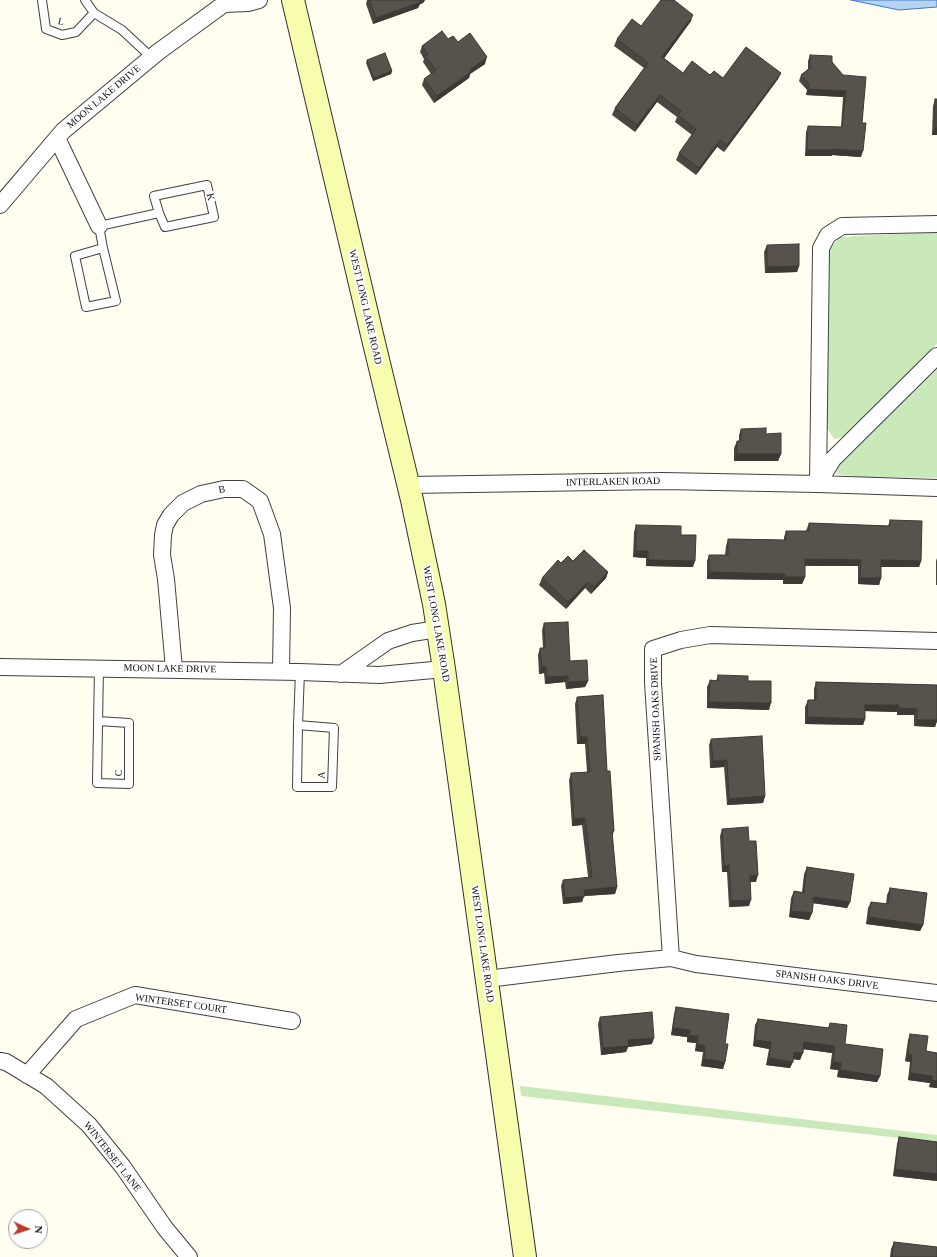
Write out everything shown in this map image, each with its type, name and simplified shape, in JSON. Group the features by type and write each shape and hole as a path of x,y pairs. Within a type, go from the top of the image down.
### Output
{"main road":[{"name":"WEST LONG LAKE ROAD","path":"294,0 374,343 409,485 438,629 525,1257"}],"street":[{"name":"MOON LAKE DRIVE","path":"1,204 63,132 151,57 224,1 248,3 259,0"},
{"path":"58,138 99,226"},
{"path":"818,484 821,248 828,235 842,226 937,224"},
{"path":"818,484 833,459 937,356"},
{"name":"INTERLAKEN ROAD","path":"409,485 657,481 937,488"},
{"name":"B","path":"174,669 166,578 162,556 162,535 165,525 171,514 183,503 201,494 224,489 243,489 260,501 272,534 282,608 281,671"},
{"path":"341,674 388,641 412,633 438,629"},
{"name":"SPANISH OAKS DRIVE","path":"671,958 653,683 653,649 681,640 710,635 937,641"},
{"name":"MOON LAKE DRIVE","path":"0,667 281,671 379,675 444,669"},
{"name":"SPANISH OAKS DRIVE","path":"487,979 671,958 696,964 937,993"},
{"name":"WINTERSET COURT","path":"27,1075 76,1019 135,995 292,1021"},
{"name":"WINTERSET LANE","path":"0,1061 6,1062 46,1086 88,1125 123,1167 165,1228 189,1257"}],"lane":[{"name":"L","path":"42,0 46,29 62,35 76,32 94,13"},
{"path":"85,0 94,13 122,30 151,57"},
{"name":"K","path":"207,185 214,217 165,227 159,213 154,196 207,185"},
{"path":"103,248 75,256 86,307 116,300 99,226 159,213"},
{"name":"C","path":"98,721 129,723 129,784 97,783 98,721 99,668"},
{"name":"A","path":"298,725 334,728 332,787 297,787 298,725 300,672"}],"green space":[{"path":"937,232 937,344 846,436 834,439 827,428 826,410 826,262 832,247 840,237"},
{"path":"937,369 937,478 862,477 836,474 839,465"},
{"path":"520,1086 937,1135 937,1142 521,1096"}],"water":[{"path":"851,0 937,0 937,7 899,10"}],"building":[{"path":"369,0 420,0 421,2 376,18"},
{"path":"661,0 674,0 693,15 662,57 683,73 692,61 710,75 714,71 723,78 746,47 781,73 727,145 720,140 699,168 679,153 696,129 678,115 681,111 660,95 637,125 615,108 648,63 617,39 632,19 641,26"},
{"path":"442,31 448,39 453,36 458,42 470,33 487,57 470,70 471,72 437,96 424,79 436,70 425,56 428,54 422,46"},
{"path":"385,53 392,71 374,78 367,60"},
{"path":"810,55 832,56 832,62 843,75 866,77 862,123 866,123 863,151 834,149 807,150 808,126 842,127 846,91 808,89 809,84 801,75 810,68"},
{"path":"935,99 937,99 937,128 935,128"},
{"path":"799,244 799,266 767,267 767,245"},
{"path":"766,428 766,434 781,433 781,454 737,454 737,441 741,441 741,429"},
{"path":"890,520 922,521 921,561 881,560 881,578 860,578 861,560 805,559 805,577 785,577 785,574 709,572 709,555 728,555 728,539 786,540 786,531 809,531 809,523 890,526"},
{"path":"636,525 681,526 681,535 696,535 695,561 648,560 648,551 636,551"},
{"path":"584,550 608,572 594,587 588,582 568,602 542,578 558,560 561,563 568,556 573,561"},
{"path":"568,622 570,661 587,660 588,681 568,682 568,676 547,677 546,667 542,667 540,648 545,648 544,623"},
{"path":"718,675 748,676 748,681 771,681 771,703 709,702 710,680 718,681"},
{"path":"816,682 937,685 937,720 917,720 917,709 899,708 899,705 865,705 865,719 807,717 808,700 816,700"},
{"path":"603,695 607,771 610,771 614,831 612,831 617,887 584,890 585,896 565,898 563,880 592,877 585,818 574,819 571,773 590,772 587,737 580,737 577,697"},
{"path":"762,736 765,796 729,799 727,760 713,761 711,739"},
{"path":"748,827 749,841 756,841 758,875 750,876 751,900 731,901 729,865 724,866 722,829"},
{"path":"807,867 854,874 850,902 814,897 812,913 791,911 794,891 804,893"},
{"path":"890,888 927,893 923,925 869,917 871,902 888,904"},
{"path":"676,1007 729,1014 725,1044 728,1044 725,1062 704,1059 705,1046 697,1044 698,1036 689,1035 690,1030 673,1028"},
{"path":"652,1012 654,1038 628,1040 629,1046 603,1048 600,1017"},
{"path":"758,1019 829,1028 830,1023 847,1025 845,1044 883,1049 880,1076 840,1070 841,1063 833,1062 835,1046 804,1042 803,1053 794,1052 793,1062 769,1058 771,1042 755,1040"},
{"path":"910,1034 928,1036 926,1051 937,1053 937,1081 932,1080 932,1076 910,1073 912,1055 908,1055"},
{"path":"899,1137 937,1142 937,1174 895,1169"},
{"path":"894,1242 937,1247 937,1257 892,1257"}]}
